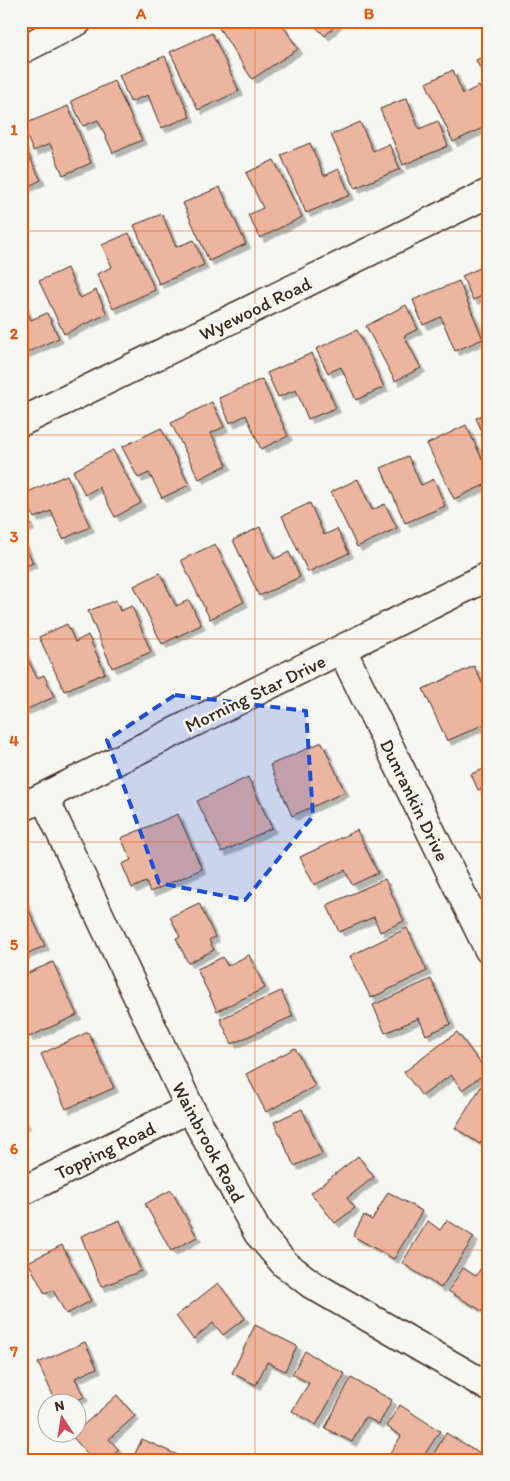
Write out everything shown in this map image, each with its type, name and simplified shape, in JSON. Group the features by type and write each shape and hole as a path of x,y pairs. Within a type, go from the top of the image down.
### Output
{"street":[{"path":"21,50 78,21"},
{"name":"Wyewood Road","path":"21,422 489,193"},
{"name":"Morning Star Drive","path":"33,803 489,576"},
{"name":"Dunrankin Drive","path":"342,650 489,950"},
{"name":"Wainbrook Road","path":"33,803 190,1108 258,1233 285,1264 311,1284 489,1388"},
{"name":"Topping Road","path":"21,1192 190,1108"}],"highlighted area":[{"path":"175,695 306,711 313,816 245,900 159,883 107,740"}],"building":[{"path":"229,21 280,21 298,49 252,79 219,28"},
{"path":"310,21 339,21 325,36"},
{"path":"212,33 239,91 198,110 170,52"},
{"path":"489,54 489,87 476,60"},
{"path":"165,56 190,117 161,128 148,95 130,102 119,75"},
{"path":"453,70 463,94 479,86 489,107 489,125 453,142 426,83"},
{"path":"114,81 142,140 113,153 98,120 83,126 71,101"},
{"path":"407,98 419,129 438,121 448,146 403,165 380,109"},
{"path":"68,106 91,163 63,175 50,144 33,151 22,125"},
{"path":"360,122 373,151 389,144 400,169 355,188 331,135"},
{"path":"21,140 41,180 21,190"},
{"path":"310,143 324,176 339,169 350,195 306,213 281,155"},
{"path":"274,160 302,217 260,238 248,215 263,208 246,173"},
{"path":"220,187 246,244 209,261 183,203"},
{"path":"162,214 176,247 194,240 204,265 159,284 134,225"},
{"path":"129,233 155,290 113,309 97,274 112,267 102,245"},
{"path":"489,264 489,293 473,300 462,276"},
{"path":"67,268 80,298 96,290 107,314 64,334 39,281"},
{"path":"459,281 483,339 455,351 441,317 423,325 413,300"},
{"path":"21,299 31,320 47,313 59,338 21,355"},
{"path":"406,305 418,329 404,336 421,368 395,381 366,326"},
{"path":"357,330 384,387 356,400 341,367 328,373 316,349"},
{"path":"312,353 336,408 308,419 296,390 278,397 267,373"},
{"path":"262,379 288,436 261,449 246,415 230,423 219,398"},
{"path":"212,402 224,427 211,433 227,465 199,479 171,423"},
{"path":"489,412 489,447 476,418"},
{"path":"466,425 489,473 489,483 454,499 427,444"},
{"path":"161,428 189,485 162,498 149,473 138,478 122,447"},
{"path":"113,450 141,503 115,517 99,487 85,495 73,471"},
{"path":"408,456 421,485 434,479 445,506 405,523 381,468"},
{"path":"67,475 90,527 63,539 51,511 34,518 23,494"},
{"path":"358,479 372,510 385,504 397,528 357,547 331,492"},
{"path":"310,503 324,535 337,529 349,553 308,572 282,516"},
{"path":"21,506 30,526 21,530"},
{"path":"260,527 274,559 289,552 300,577 259,596 233,540"},
{"path":"21,536 33,563 21,568"},
{"path":"215,544 244,602 210,619 181,560"},
{"path":"160,573 176,606 189,600 201,625 162,644 134,586"},
{"path":"116,600 120,611 132,606 151,652 112,668 88,611"},
{"path":"67,624 75,642 88,635 105,673 64,691 39,637"},
{"path":"21,645 37,678 44,675 54,697 21,712"},
{"path":"474,666 489,697 489,722 447,741 423,689"},
{"path":"322,742 345,792 292,816 270,765"},
{"path":"489,767 489,785 478,790 471,774"},
{"path":"248,777 272,828 222,852 197,801"},
{"path":"178,814 202,869 150,892 146,882 132,888 122,864 131,860 121,838"},
{"path":"357,830 378,873 352,885 345,870 314,885 300,857"},
{"path":"385,879 404,921 380,932 374,917 339,932 327,905"},
{"path":"21,893 45,946 21,956"},
{"path":"199,903 215,937 209,940 214,950 188,963 176,938 180,937 170,917"},
{"path":"407,928 427,971 371,998 350,956"},
{"path":"249,955 265,988 217,1011 197,969 223,957 227,966"},
{"path":"53,962 77,1015 29,1037 21,1021 21,976"},
{"path":"431,979 451,1024 426,1035 419,1018 385,1033 373,1005"},
{"path":"281,991 293,1016 232,1044 220,1019"},
{"path":"88,1032 114,1088 66,1109 41,1054"},
{"path":"457,1032 487,1072 462,1090 451,1075 422,1096 404,1072"},
{"path":"295,1048 315,1086 266,1112 246,1074"},
{"path":"489,1074 489,1129 480,1144 455,1128"},
{"path":"302,1109 322,1154 294,1166 274,1122"},
{"path":"21,1114 26,1124 21,1126"},
{"path":"358,1156 374,1177 347,1198 355,1208 335,1223 311,1193"},
{"path":"171,1190 197,1237 171,1251 145,1204"},
{"path":"388,1192 422,1211 394,1259 353,1236 364,1215 372,1220"},
{"path":"120,1220 141,1271 101,1287 81,1236"},
{"path":"447,1220 474,1237 441,1288 402,1263 428,1221 440,1230"},
{"path":"62,1245 91,1301 66,1314 53,1290 45,1294 28,1262"},
{"path":"489,1255 489,1315 448,1291 463,1268 476,1276"},
{"path":"218,1283 245,1318 223,1335 213,1323 193,1339 176,1316"},
{"path":"255,1325 297,1346 285,1371 267,1362 256,1385 232,1373"},
{"path":"85,1342 97,1368 75,1378 83,1394 52,1394 38,1363"},
{"path":"305,1351 345,1374 316,1425 292,1411 309,1383 292,1374"},
{"path":"351,1378 392,1400 379,1424 365,1417 352,1442 325,1428"},
{"path":"117,1395 135,1416 109,1439 119,1450 107,1460 93,1460 79,1444 88,1444 88,1421"},
{"path":"400,1405 440,1431 421,1460 386,1460 401,1436 386,1426"},
{"path":"446,1433 487,1457 485,1460 441,1460 433,1455"},
{"path":"142,1439 182,1457 181,1460 132,1460"}]}
